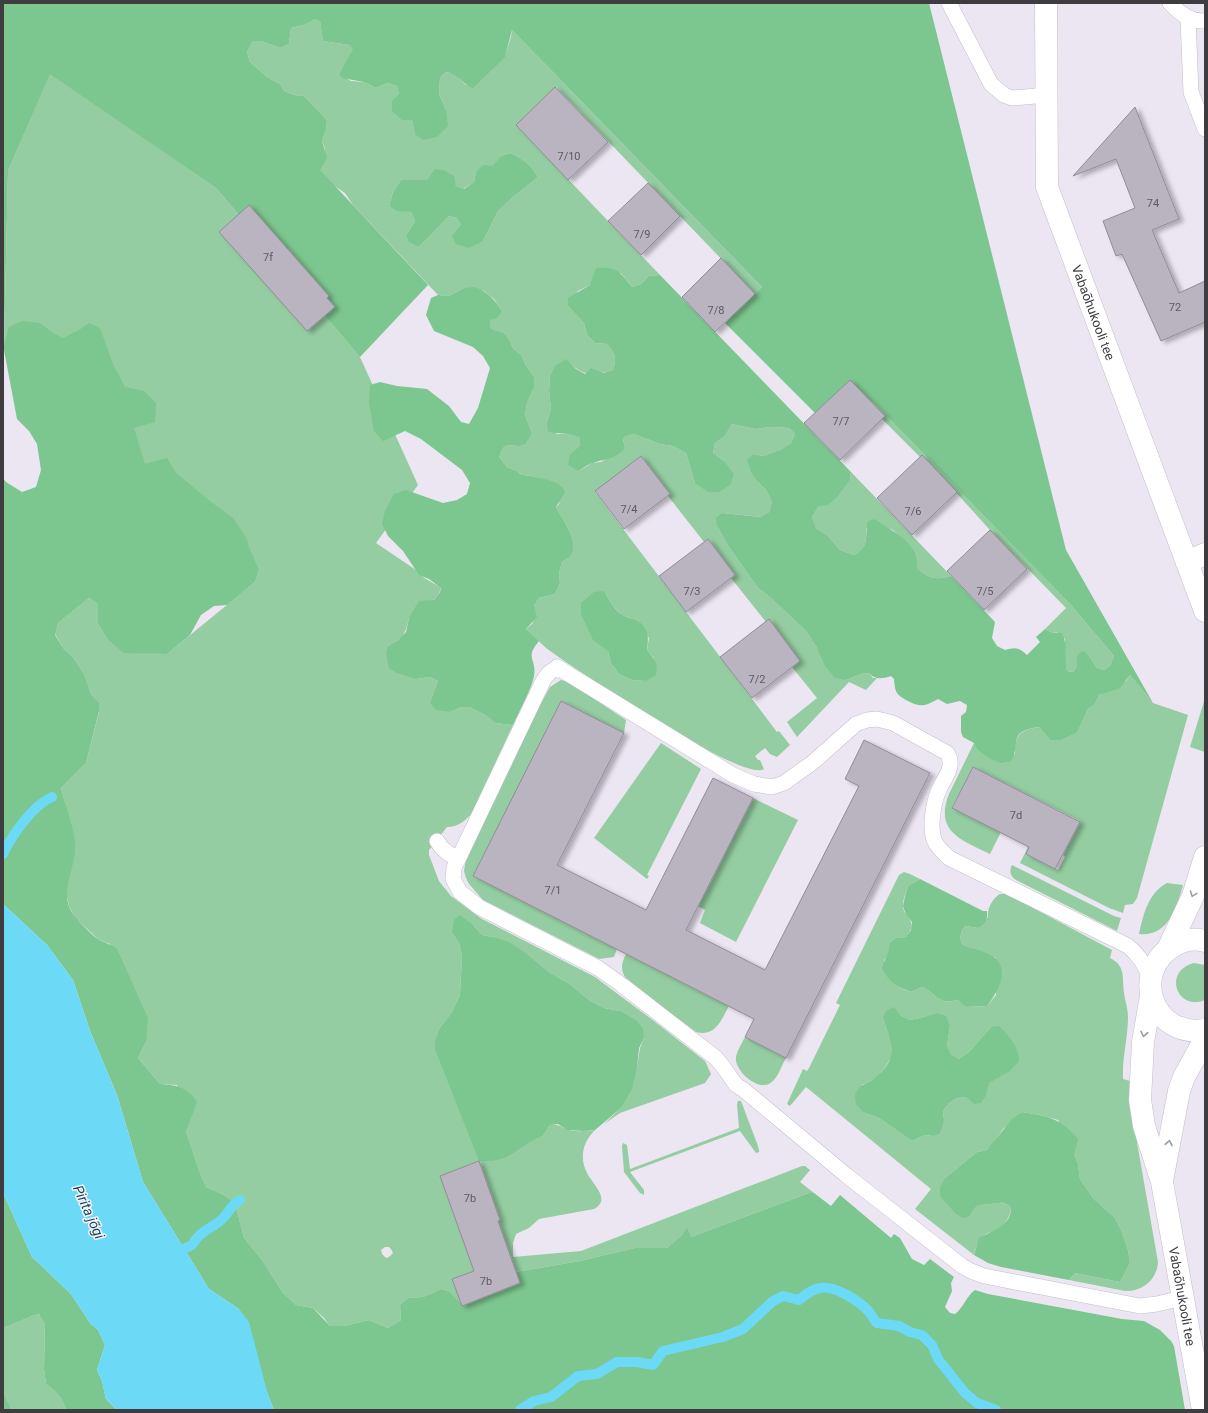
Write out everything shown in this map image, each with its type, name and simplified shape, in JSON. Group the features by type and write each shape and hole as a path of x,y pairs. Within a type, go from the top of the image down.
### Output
{"street":[{"name":"Vabaõhukooli tee","path":"1046,3 1047,187 1196,558 1205,611"},
{"path":"1168,949 1193,896 1205,857"},
{"path":"1168,949 1179,943 1190,940 1205,940"},
{"name":"Vabaõhukooli tee","path":"1168,949 1160,957 1154,968 1142,1042 1140,1100 1144,1126 1162,1182 1203,1410"},
{"path":"1151,988 1157,1010 1167,1021 1180,1029 1195,1032 1205,1030"},
{"name":"Vabaõhukooli tee","path":"1162,1182 1179,1091 1184,1077 1205,1039"}],"lane":[{"path":"949,3 991,84 1004,95 1012,98 1047,95"},
{"path":"1170,3 1177,11 1188,18 1205,20"},
{"path":"1188,18 1191,92 1205,129"},
{"path":"1168,949 1143,951 1128,946 949,858 942,852 935,842 932,829 933,814 938,791 950,767 950,757 947,753 893,723 877,719 867,720 856,724 812,763 784,784 772,787 754,784 733,775 558,667 549,673 544,679 454,868 453,879 460,892 478,907 582,960 622,985 716,1058 736,1085 846,1175 962,1266 984,1276 1140,1306 1157,1304 1182,1298"},
{"path":"437,841 441,848 448,854 458,859"},
{"path":"1128,946 1137,953 1143,962 1151,988"}],"green space":[{"path":"3,3 929,3 1066,550 1153,703 1130,675 1120,688 1099,695 1095,704 1088,709 1077,733 1061,740 1050,740 1039,727 1029,729 1019,735 1011,761 1001,763 989,758 978,750 974,743 963,737 961,732 961,716 966,712 967,705 960,701 947,704 938,699 926,705 916,705 904,699 897,693 894,679 891,676 879,678 874,677 869,673 861,674 846,680 835,678 825,666 817,648 806,631 771,598 758,588 729,547 717,526 716,518 722,513 761,517 769,512 772,502 766,490 751,472 747,460 753,454 763,456 780,450 791,443 795,434 789,428 770,427 755,429 732,424 725,436 715,443 713,453 724,461 734,474 730,485 719,492 708,492 695,483 686,453 673,446 660,444 634,434 625,436 623,439 625,448 614,457 589,464 579,471 568,465 570,454 580,446 580,438 569,434 548,432 547,422 551,409 549,391 550,377 555,366 566,359 576,369 585,374 591,368 603,373 613,370 615,359 612,350 607,344 595,343 587,335 584,323 568,306 568,298 590,285 596,268 614,269 624,277 632,287 641,284 649,276 660,275 851,472 850,480 837,497 828,505 819,506 812,517 816,529 827,535 840,550 854,555 859,552 865,544 868,521 876,519 903,538 912,547 916,555 918,569 933,578 951,576 995,622 992,638 997,646 1005,650 1017,648 1022,650 1027,655 1040,642 1036,637 1045,629 1050,632 1062,633 1065,642 1067,671 1073,672 1077,666 1077,656 1082,651 1087,653 1097,668 1104,670 1110,666 1114,656 1071,605 850,380 815,413 725,323 762,287 512,30 505,57 473,88 451,73 446,72 440,78 439,94 446,110 448,126 437,137 423,140 415,134 412,120 402,120 392,111 392,101 399,94 397,86 387,83 376,88 364,82 342,78 339,74 353,49 349,45 323,41 320,21 315,19 307,24 291,28 289,44 280,48 261,41 253,41 247,52 250,62 267,77 280,84 284,91 294,95 304,96 327,120 326,130 322,141 327,158 320,170 428,285 360,357 216,188 50,74 8,171 4,345 9,327 22,321 40,323 53,333 63,338 89,323 100,328 113,364 125,387 144,391 156,403 155,422 134,428 145,464 167,458 176,473 233,518 247,539 259,570 255,582 227,605 214,606 201,615 190,635 167,654 124,653 108,640 98,624 98,604 89,598 58,623 55,635 64,649 73,657 85,676 91,694 99,702 99,711 86,763 61,788 75,841 75,851 67,890 67,900 70,909 76,918 93,935 117,949 148,1018 146,1042 138,1058 160,1084 177,1086 189,1093 197,1102 186,1131 206,1187 224,1195 235,1203 244,1238 262,1260 283,1293 296,1305 313,1308 330,1326 344,1326 369,1320 388,1328 401,1320 400,1305 408,1298 423,1297 441,1289 449,1291 462,1305 520,1283 516,1272 580,1261 635,1248 667,1248 682,1235 687,1227 691,1237 809,1193 814,1193 831,1206 840,1195 891,1238 894,1234 900,1238 912,1259 924,1265 930,1259 954,1277 951,1283 952,1291 945,1307 950,1313 955,1314 975,1290 988,1294 1122,1319 1144,1321 1160,1330 1174,1346 1185,1410 274,1410 239,1309 209,1289 143,1182 117,1095 90,1031 73,980 47,945 3,904 3,478 6,482 22,492 36,487 41,470 37,444 29,431 17,419 4,350 3,385"},
{"path":"315,19 320,20 323,41 349,45 354,49 339,74 351,81 364,82 376,88 387,83 397,86 399,94 412,120 415,134 446,110 439,94 440,78 446,72 455,74 466,85 506,53 512,30 762,287 755,294 556,87 516,125 660,275 649,276 641,284 632,287 621,273 578,291 568,306 584,323 587,335 595,343 607,344 612,350 615,358 613,370 598,374 587,374 582,372 566,360 550,377 549,391 551,409 547,422 557,434 573,433 580,438 581,446 570,454 579,471 592,463 601,462 625,448 623,439 625,435 634,434 660,444 673,446 686,453 695,483 724,461 713,453 715,443 725,436 732,424 755,429 770,427 789,428 795,434 791,443 780,450 763,456 753,454 758,482 766,490 772,502 769,512 762,517 722,513 717,526 729,547 758,588 771,598 806,631 817,648 846,680 861,674 869,673 873,678 877,678 866,690 849,682 797,737 787,722 817,698 792,667 800,661 769,620 766,622 731,578 735,575 708,539 704,542 668,496 670,494 641,456 595,492 777,732 779,731 790,745 777,757 770,754 765,748 755,756 758,760 760,760 764,769 751,769 727,760 697,745 630,704 560,658 546,648 526,629 533,623 534,606 539,598 555,594 560,583 559,573 562,562 570,557 573,552 574,545 570,532 556,507 559,504 561,486 541,478 521,475 517,471 507,467 499,457 503,448 507,445 518,446 532,433 525,415 527,403 534,388 534,377 525,364 522,356 513,348 509,339 503,332 494,330 490,327 490,320 502,311 494,299 484,291 464,288 449,296 438,295 353,205 345,193 315,176 325,149 322,141 326,130 327,120 304,96 294,95 284,91 280,84 267,77 250,62 247,52 253,41 261,41 280,48 289,44 291,28 307,24","holes":["510,153 526,162 538,177 498,211 483,241 461,225 457,218 449,216 419,247 406,235 415,221 411,212 389,206 393,192 401,180 427,180 446,171 453,176 456,186 463,189 474,182 476,172 494,166 501,156","604,591 613,606 622,615 638,621 649,638 647,650 654,658 646,681 632,680 619,674 611,663 608,651"]},
{"path":"50,73 216,188 360,357 418,485 376,543 441,588 432,602 409,618 405,632 401,638 388,646 416,679 430,677 438,681 430,702 451,712 461,707 469,707 485,715 495,723 513,725 472,813 461,823 455,826 447,827 429,850 429,855 439,881 451,896 482,919 595,977 705,1061 711,1074 705,1083 620,1113 604,1124 621,1108 637,1068 640,1048 644,1038 620,1011 604,1008 589,1000 571,985 549,972 530,956 493,937 482,935 473,925 452,933 459,943 462,956 460,995 452,1012 439,1029 435,1040 505,1157 535,1139 543,1136 550,1125 558,1125 571,1131 595,1130 585,1145 583,1161 589,1177 601,1196 599,1205 594,1209 539,1219 529,1228 516,1234 513,1243 513,1257 581,1251 802,1166 805,1166 810,1170 800,1182 814,1193 809,1193 691,1237 687,1228 682,1235 667,1248 635,1248 580,1261 516,1272 510,1257 452,1279 462,1306 449,1291 441,1289 423,1297 408,1298 400,1305 401,1320 388,1328 369,1320 344,1326 330,1326 313,1308 296,1305 283,1293 262,1260 244,1238 235,1203 224,1195 206,1187 186,1131 177,1085 160,1084 138,1058 146,1042 110,944 98,939 75,918 69,906 66,892 75,842 61,788 86,763 99,712 99,702 91,694 85,676 73,657 64,649 55,634 58,623 89,598 98,604 98,624 108,640 124,652 167,654 255,582 259,570 194,506 4,348 8,171","holes":["479,1161 500,1220 461,1235 440,1176","385,1247 389,1247 393,1253 386,1258 382,1254 381,1250"]},
{"path":"510,153 526,162 538,177 498,211 483,241 469,248 456,244 452,236 461,225 457,218 449,216 419,247 409,242 406,235 415,221 411,212 397,211 389,206 393,192 401,180 427,180 435,169 446,171 454,176 456,186 464,189 474,182 476,172 483,165 493,166 501,156"},
{"path":"475,287 491,297 502,311 497,318 490,320 490,327 494,330 503,332 509,339 513,348 522,356 525,364 534,377 534,388 527,403 525,415 532,433 525,444 518,446 507,445 503,448 499,457 507,467 517,471 521,475 548,480 562,487 565,492 556,507 570,532 574,545 573,552 570,557 562,562 559,573 560,583 555,594 539,598 534,606 537,617 526,629 539,641 532,652 534,665 533,681 513,725 495,723 485,715 469,707 461,707 451,712 436,710 430,702 438,681 430,677 416,679 397,673 389,668 386,653 388,646 398,640 406,632 409,618 419,601 434,600 441,588 429,579 419,575 403,551 388,536 382,524 385,511 394,494 406,490 443,503 457,500 467,494 470,483 462,470 421,439 405,431 383,441 374,431 369,403 370,385 380,382 397,386 427,389 449,406 461,422 469,424 478,408 490,368 483,356 473,347 434,331 426,315 431,298 438,295 449,296 464,288"},
{"path":"870,401 874,403 1071,605 1114,656 1110,666 1104,670 1097,668 1087,653 1077,656 1077,666 1073,672 1067,671 1065,662 1065,639 1057,632 1050,632 1045,629 1066,608 990,530 922,455 920,457 882,419 884,416"},
{"path":"851,472 951,576 933,578 918,569 915,554 893,530 886,527 876,519 866,529 866,541 864,548 854,555 840,550 827,535 815,529 812,517 819,506 850,480"},
{"path":"604,591 618,612 624,616 636,620 646,629 648,637 647,650 654,659 657,671 656,675 646,681 632,680 619,674 611,663 608,651 593,640 581,614 581,603 594,592"},
{"path":"1130,675 1153,703 1188,715 1137,898 1133,904 1125,905 1123,913 1109,908 1020,863 1029,847 1026,854 1058,870 1065,857 1063,855 1080,821 973,767 952,807 1001,832 990,854 961,839 953,833 948,826 945,817 945,807 949,794 974,743 1015,754 1016,742 1020,734 1027,730 1039,727 1050,740 1061,740 1077,733 1088,709 1095,704 1099,695 1126,681"},
{"path":"561,680 569,682 626,720 624,733 561,702 473,876 617,949 614,957 599,959 483,900 469,884 464,871 466,859 539,707 550,687"},
{"path":"1205,698 1205,752 1190,747"},
{"path":"661,743 701,769 647,875 649,876 647,879 594,838"},
{"path":"753,798 798,820 736,942 700,923 705,910 698,906"},
{"path":"1012,865 1114,916 1121,918 1117,931 1016,880 1012,877"},
{"path":"904,872 920,879 908,886 903,905 905,914 911,923 910,931 906,937 896,938 889,954 884,960 895,984 911,992 922,987 941,1000 958,1000 967,1007 987,1006 996,995 996,958 985,952 968,949 962,944 960,938 962,930 966,926 978,928 988,917 988,910 991,904 1000,894 1007,894 1112,950 1110,958 1119,965 1122,972 1128,1014 1123,1063 1123,1079 1130,1081 1135,1131 1158,1262 1155,1274 1148,1284 1131,1291 1125,1291 1069,1280 1075,1273 1120,1282 1130,1263 1128,1250 1115,1218 1093,1198 1080,1179 1078,1164 1058,1120 1022,1112 1003,1129 987,1150 977,1152 945,1178 970,1216 975,1208 979,1206 1004,1203 1010,1206 1011,1209 1007,1220 998,1228 987,1233 982,1238 975,1249 974,1255 915,1209 931,1189 806,1087 790,1106 787,1104 803,1069 807,1071 809,1068 840,1005 836,1003 899,875","holes":["936,1013 950,1027 947,1045 951,1054 959,1059 969,1052 991,1027 1009,1072 988,1083 986,1095 957,1098 949,1103 943,1111 944,1120 933,1136 925,1135 912,1141 879,1118 863,1112 862,1085 875,1079 884,1069 892,1056 891,1042 883,1018 900,1015 910,1020"]},
{"path":"920,879 983,911 987,911 987,917 982,925 978,928 966,926 962,930 960,938 962,944 965,946 985,952 994,957 1002,969 1002,976 997,992 987,1006 966,1007 958,1000 941,1000 922,987 911,992 894,983 882,968 890,943 896,938 906,937 911,930 912,922 906,915 903,906 908,886"},
{"path":"1167,883 1183,885 1178,902 1170,919 1157,931 1149,934 1139,934 1147,905 1155,893"},
{"path":"460,915 473,925 482,935 509,942 530,956 549,972 571,985 589,1000 604,1008 620,1011 637,1021 643,1029 644,1038 639,1048 637,1068 632,1089 621,1108 595,1130 567,1130 558,1124 550,1125 543,1136 509,1156 498,1160 479,1161 435,1049 435,1040 439,1029 452,1012 460,995 462,956 459,943 452,933 454,920"},
{"path":"626,954 729,1006 717,1026 708,1032 696,1032 627,980 623,973 622,967"},
{"path":"1194,963 1205,965 1205,1000 1195,1002 1187,1000 1181,996 1177,989 1176,981 1178,974 1184,967"},
{"path":"894,1007 900,1015 910,1020 936,1013 946,1016 950,1027 947,1045 951,1054 959,1059 969,1052 991,1027 999,1026 1015,1046 1019,1056 1019,1061 1009,1072 989,1083 986,1095 981,1103 974,1104 967,1097 957,1098 949,1103 943,1111 944,1120 940,1133 933,1136 925,1135 912,1141 879,1118 863,1112 856,1104 855,1094 858,1089 884,1070 891,1056 891,1042 883,1018 886,1011"},
{"path":"745,1037 786,1058 777,1076 769,1084 764,1085 752,1082 738,1068 736,1057"},
{"path":"738,1101 741,1101 759,1152 756,1153 740,1131 630,1172 644,1190 644,1195 640,1193 624,1172 623,1143 627,1145 630,1169 739,1128"},
{"path":"1022,1112 1053,1119 1065,1126 1078,1139 1074,1154 1078,1164 1080,1179 1093,1198 1115,1218 1128,1250 1130,1263 1120,1282 1075,1273 1069,1280 1001,1267 988,1263 974,1255 979,1238 1001,1226 1009,1218 1011,1212 1010,1206 1001,1203 979,1206 975,1208 970,1216 963,1218 956,1214 940,1196 940,1188 945,1178 977,1152 987,1150 1012,1119"},
{"path":"3,1193 32,1257 71,1294 90,1323 98,1330 105,1345 97,1370 102,1381 106,1399 117,1410 66,1410 59,1395 46,1384 44,1369 45,1324 39,1314 3,1328"},
{"path":"39,1314 45,1324 44,1369 46,1384 59,1395 66,1410 12,1410 3,1391 3,1328"},
{"path":"3,1391 12,1410 3,1410"}],"water":[{"name":"Pirita jõgi","path":"3,904 47,945 73,980 90,1031 117,1095 143,1182 209,1289 239,1309 249,1322 268,1395 274,1410 117,1410 106,1399 102,1381 97,1370 105,1345 98,1330 90,1323 71,1294 32,1257 3,1193"}],"building":[{"path":"555,87 608,142 568,180 516,125"},
{"path":"1135,107 1179,219 1152,230 1179,293 1205,281 1205,322 1161,341 1122,254 1116,256 1103,221 1135,208 1116,159 1073,176"},
{"path":"648,183 680,216 641,255 608,221"},
{"path":"249,205 329,296 327,298 335,307 307,331 219,232"},
{"path":"721,258 755,294 715,332 682,297"},
{"path":"850,380 885,416 840,460 804,423"},
{"path":"922,455 957,492 912,535 877,498"},
{"path":"641,456 670,494 624,529 595,491"},
{"path":"990,530 1027,569 984,610 947,571"},
{"path":"708,539 735,575 686,612 659,576"},
{"path":"769,619 800,661 752,698 720,657"},
{"path":"561,701 624,733 557,865 646,910 713,778 753,798 686,930 765,970 859,786 845,779 864,740 930,773 786,1058 745,1037 754,1019 473,876"},
{"path":"973,767 1080,822 1055,869 1026,854 1029,847 952,808"},
{"path":"479,1161 520,1283 462,1306 452,1279 474,1271 440,1176"}],"waterway":[{"path":"3,854 24,821 38,807 52,797"},
{"path":"183,1249 192,1244 203,1233 219,1222 233,1205 240,1200"},
{"path":"520,1410 534,1401 551,1397 578,1376 597,1374 617,1362 637,1362 653,1365 663,1351 723,1337 743,1329 773,1301 783,1296 799,1300 809,1292 820,1288 833,1289 854,1299 870,1313 877,1323 899,1326 910,1332 922,1335 932,1345 938,1359 965,1393 977,1403 996,1410"}]}
